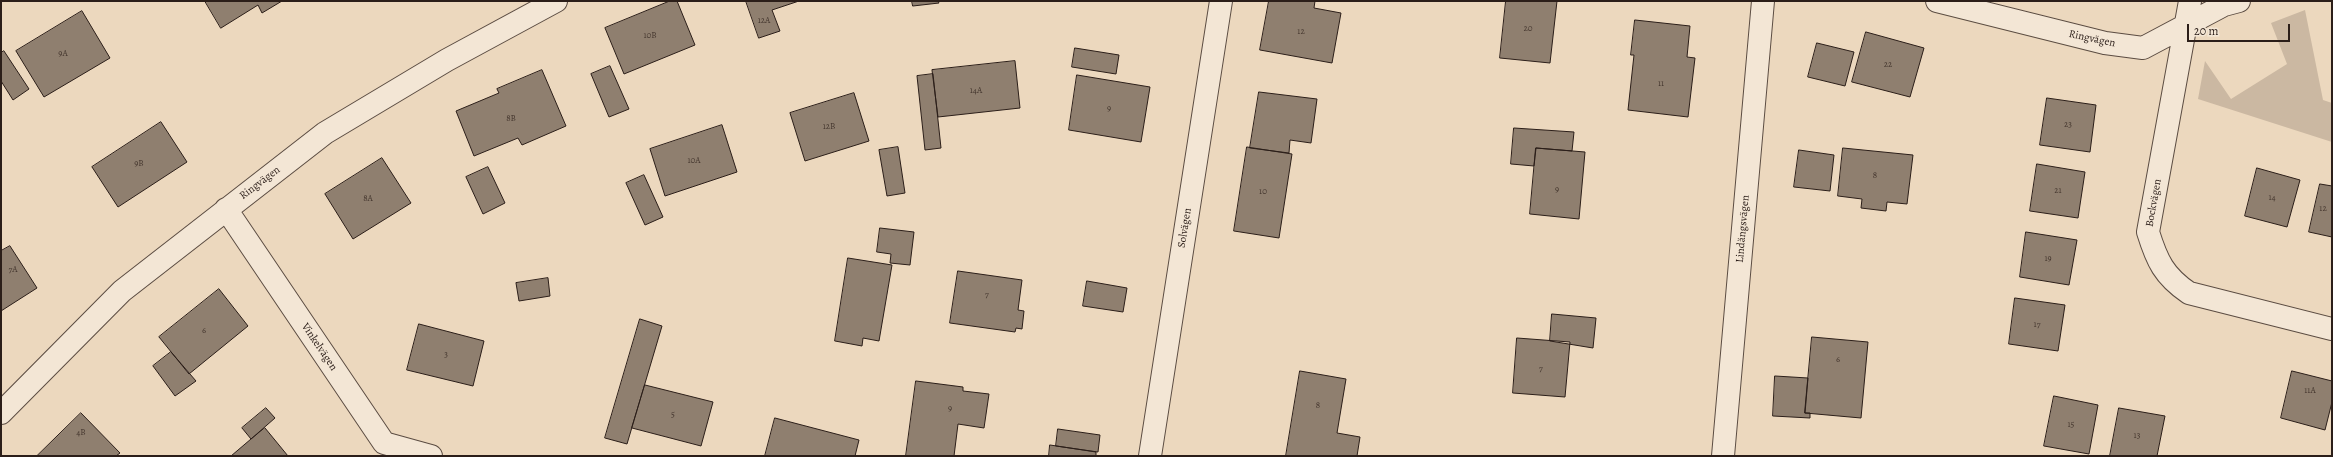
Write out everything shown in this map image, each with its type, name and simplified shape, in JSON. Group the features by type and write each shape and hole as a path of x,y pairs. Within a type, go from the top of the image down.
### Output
{"street":[{"name":"Ringvägen","path":"1,413 113,299 226,209 326,133 447,60 556,1"},
{"name":"Solvägen","path":"1150,456 1220,1"},
{"name":"Lindängsvägen","path":"1723,456 1763,1"},
{"name":"Ringvägen","path":"1937,1 2105,43 2143,48 2224,5 2239,1"},
{"name":"Bockvägen","path":"2190,1 2148,232 2156,259 2173,281 2189,293 2332,329"},
{"name":"Vinkelvägen","path":"226,209 384,444 432,456"}],"shaded area":[{"path":"2305,10 2323,100 2332,103 2332,142 2198,99 2205,61 2231,99 2287,64 2271,23"}],"building":[{"path":"205,1 282,1 262,13 258,5 221,28"},
{"path":"670,1 677,1 695,45 624,74 605,28"},
{"path":"746,1 799,1 772,10 780,31 759,38"},
{"path":"912,1 938,1 939,3 913,6"},
{"path":"1269,1 1315,1 1314,8 1341,13 1332,63 1260,50"},
{"path":"1506,1 1557,1 1550,63 1500,58"},
{"path":"82,11 110,58 44,97 16,51"},
{"path":"1635,20 1690,26 1687,57 1695,58 1688,117 1628,110 1634,55 1631,55"},
{"path":"1866,32 1924,48 1910,97 1852,82"},
{"path":"1817,43 1854,52 1845,86 1808,77"},
{"path":"1075,48 1119,55 1116,74 1072,67"},
{"path":"4,51 29,89 13,100 1,81 1,53"},
{"path":"1015,61 1020,108 938,117 932,70"},
{"path":"610,66 629,109 609,117 591,74"},
{"path":"542,70 566,126 522,145 518,138 474,156 456,111 499,93 497,89"},
{"path":"933,74 941,148 925,150 917,76"},
{"path":"1077,75 1150,87 1141,142 1069,130"},
{"path":"1259,92 1317,99 1311,143 1290,140 1289,153 1250,148"},
{"path":"854,93 869,141 805,161 790,113"},
{"path":"2047,98 2096,105 2090,152 2040,145"},
{"path":"161,122 187,162 118,207 92,167"},
{"path":"722,125 737,172 665,196 650,149"},
{"path":"1514,128 1574,132 1572,151 1536,148 1534,166 1511,164"},
{"path":"898,147 905,193 887,196 879,150"},
{"path":"1247,147 1292,154 1279,238 1234,231"},
{"path":"1536,148 1585,152 1579,219 1530,214"},
{"path":"1843,148 1913,155 1907,204 1887,202 1886,211 1861,208 1862,199 1838,196"},
{"path":"1799,150 1834,155 1830,191 1794,187"},
{"path":"382,158 411,203 353,239 325,194"},
{"path":"2037,164 2085,172 2078,218 2030,211"},
{"path":"488,167 505,203 483,214 466,177"},
{"path":"2257,168 2300,180 2287,227 2245,216"},
{"path":"644,175 663,217 645,225 626,183"},
{"path":"2320,184 2332,186 2332,237 2309,232"},
{"path":"880,228 914,232 910,265 890,263 891,254 877,252"},
{"path":"2026,232 2077,240 2069,285 2020,277"},
{"path":"10,246 37,288 1,311 1,251"},
{"path":"848,258 892,265 879,341 863,338 862,346 835,341"},
{"path":"958,271 1022,280 1018,310 1024,311 1022,329 1016,328 1015,332 950,323"},
{"path":"548,278 550,296 519,301 516,283"},
{"path":"1087,281 1127,288 1123,312 1083,306"},
{"path":"219,289 248,326 189,374 159,337"},
{"path":"2015,298 2065,305 2058,351 2009,344"},
{"path":"1552,314 1596,318 1593,348 1550,341"},
{"path":"640,319 662,326 627,444 605,438"},
{"path":"419,324 484,341 473,386 407,370"},
{"path":"1812,337 1868,342 1861,418 1805,413"},
{"path":"1517,338 1570,342 1565,397 1513,393"},
{"path":"171,352 196,381 175,396 153,366"},
{"path":"1300,371 1346,379 1337,433 1360,437 1357,456 1286,456"},
{"path":"2292,371 2332,381 2332,402 2325,430 2281,418"},
{"path":"1775,376 1808,378 1805,413 1810,413 1810,418 1773,416"},
{"path":"916,381 963,387 963,391 989,394 984,428 958,424 954,456 906,456"},
{"path":"645,385 713,402 701,446 632,428"},
{"path":"2054,396 2098,405 2089,454 2044,446"},
{"path":"266,408 275,418 251,439 242,428"},
{"path":"2119,408 2165,416 2157,456 2110,456"},
{"path":"81,413 120,453 116,456 37,456"},
{"path":"775,418 859,440 855,456 765,456"},
{"path":"265,428 288,456 231,456 251,439"},
{"path":"1058,429 1100,435 1098,452 1056,446"},
{"path":"1050,445 1096,452 1096,456 1049,456"}]}
